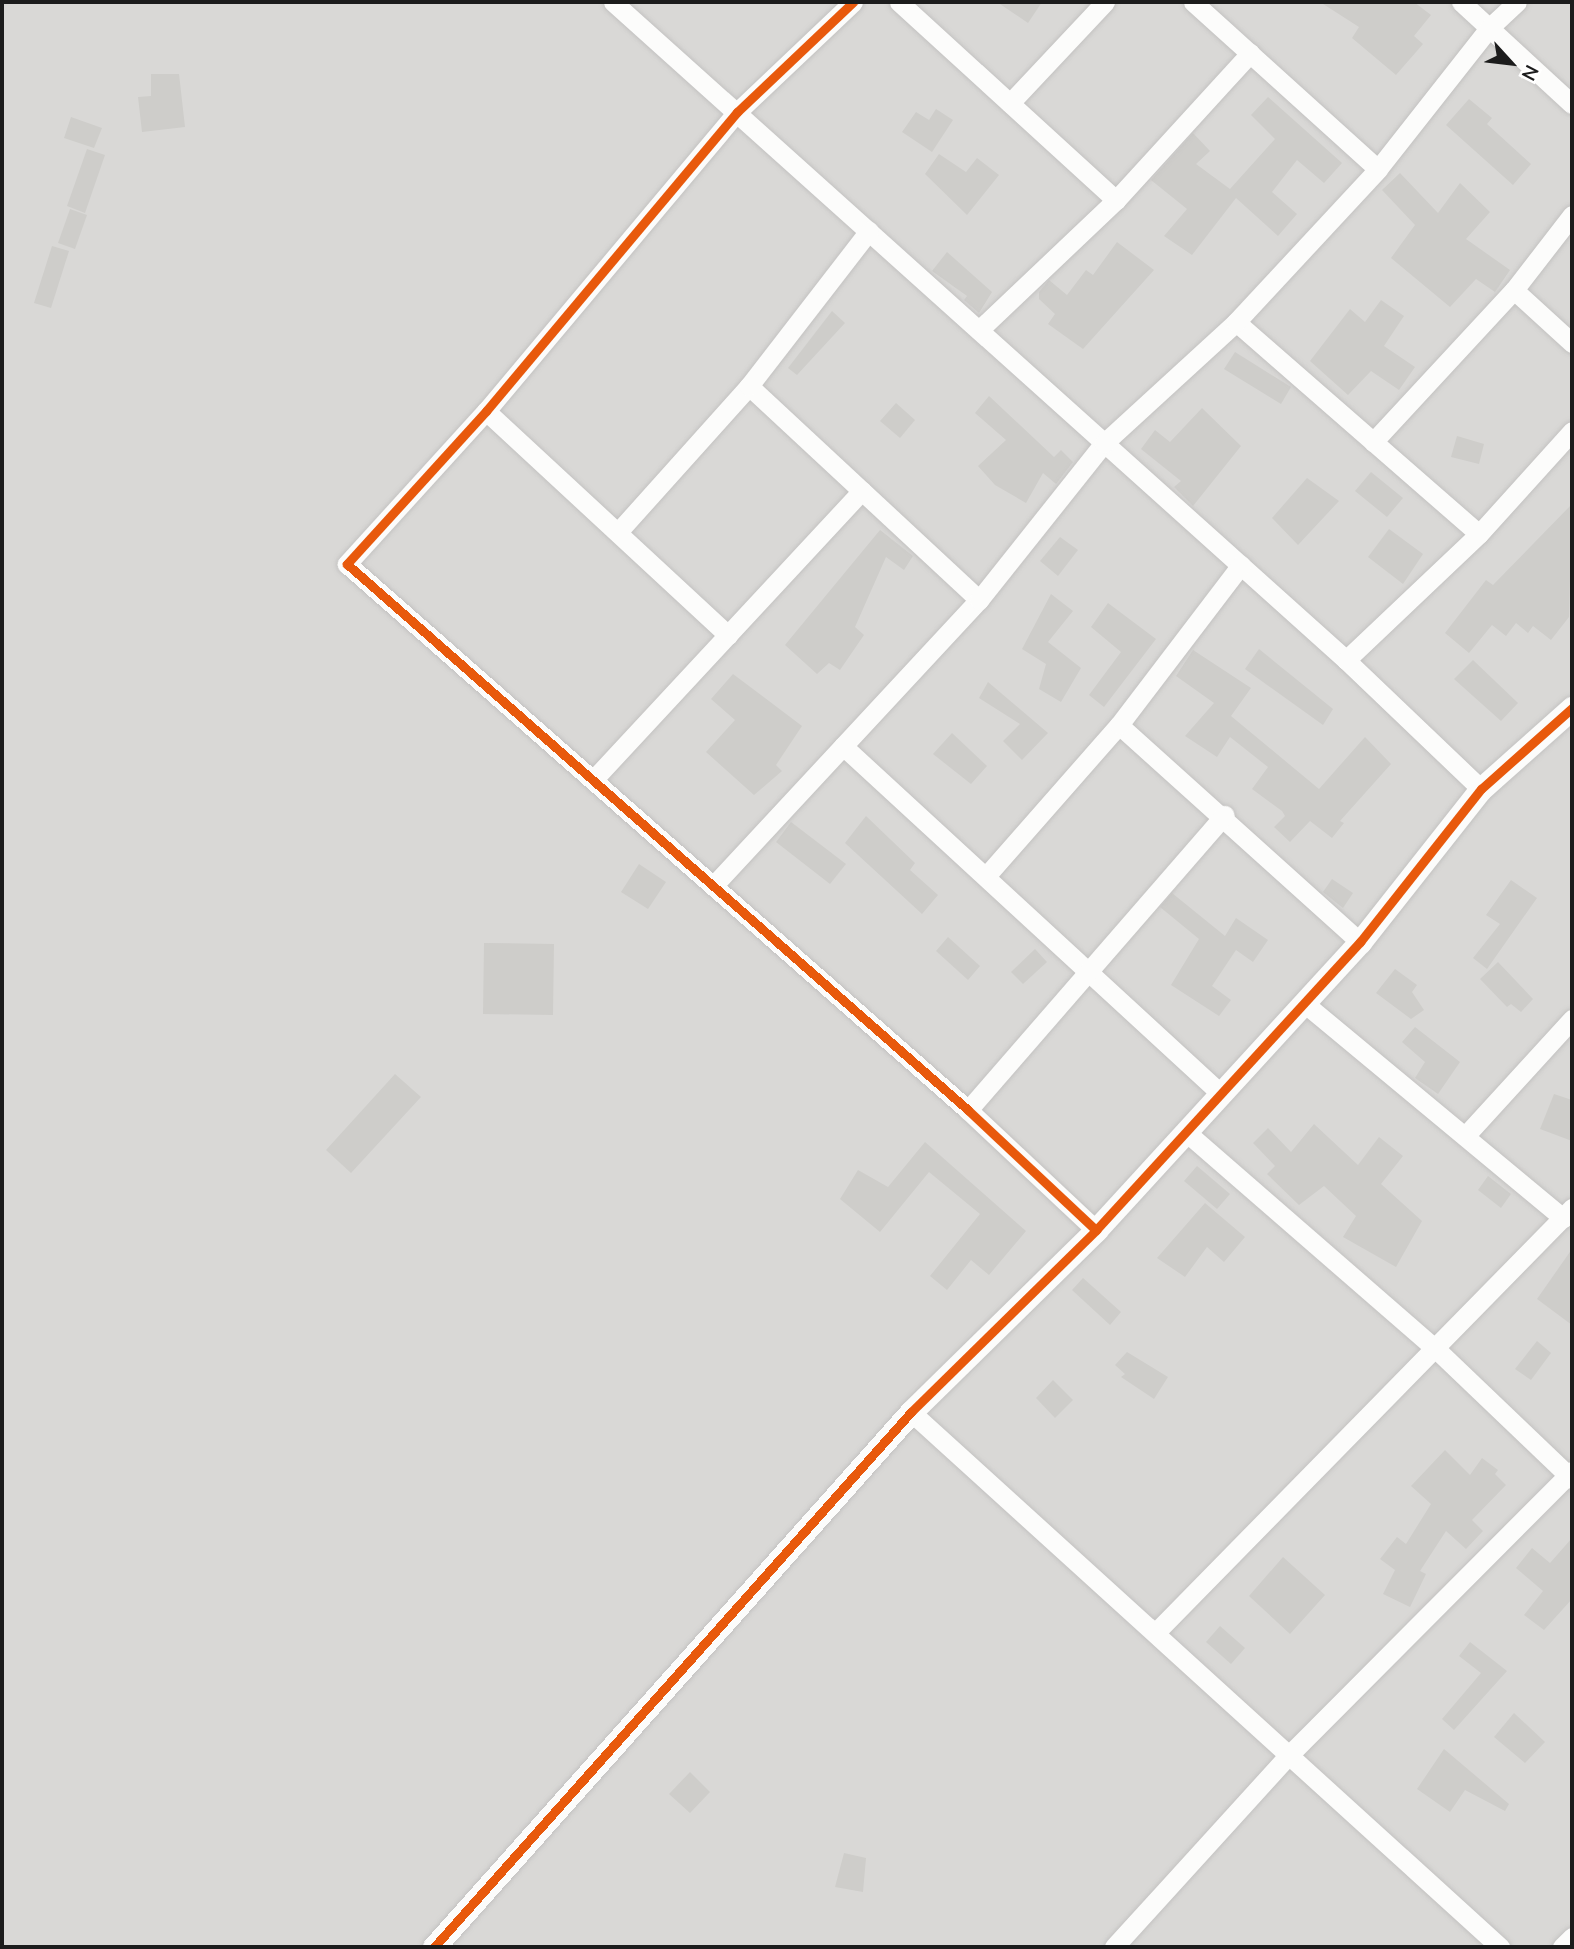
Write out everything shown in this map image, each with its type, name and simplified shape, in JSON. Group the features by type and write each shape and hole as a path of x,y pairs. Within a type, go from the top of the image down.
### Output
{"street":[{"path":"613,2 1346,660 1481,789"},
{"path":"853,2 737,113 486,411 347,564 968,1110 1096,1230"},
{"path":"899,2 1116,200"},
{"path":"1010,103 1105,2"},
{"path":"1193,2 1378,169"},
{"path":"1461,2 1572,104"},
{"path":"713,886 979,600 1104,443 1236,322 1378,169 1489,28 1517,2"},
{"path":"979,330 1116,200 1250,53"},
{"path":"1373,442 1514,290 1572,215"},
{"path":"618,532 749,386 869,231"},
{"path":"1514,290 1572,343"},
{"path":"1236,322 1479,534"},
{"path":"749,386 979,600"},
{"path":"486,411 728,635"},
{"path":"1346,660 1479,534 1572,431"},
{"path":"593,780 862,491"},
{"path":"987,875 1119,725 1241,565"},
{"path":"434,1947 911,1412 1096,1230 1360,942 1481,789 1572,708"},
{"path":"1119,725 1224,815 1360,942"},
{"path":"843,746 1090,969 1221,1094"},
{"path":"968,1110 1224,815"},
{"path":"1157,1631 1438,1351 1568,1213 1466,1135 1304,1003"},
{"path":"1466,1135 1572,1019"},
{"path":"1114,1947 1286,1758 1571,1475 1438,1351 1186,1132"},
{"path":"911,1412 1157,1631 1286,1758 1500,1947"},
{"path":"1562,1947 1572,1937"}],"shaded area":[{"path":"2,2 1572,2 1572,1947 2,1947"}],"building":[{"path":"997,2 1042,2 1028,23"},
{"path":"1320,2 1414,2 1431,15 1414,36 1423,44 1396,75 1352,38 1359,27"},
{"path":"151,74 179,74 185,127 142,132 138,97 151,96"},
{"path":"1268,97 1342,163 1324,183 1297,160 1272,192 1297,214 1278,236 1236,198 1192,255 1164,236 1187,209 1151,180 1193,133 1210,151 1196,164 1230,189 1275,139 1251,115"},
{"path":"1469,99 1492,118 1487,124 1531,164 1513,185 1446,125"},
{"path":"936,109 953,120 932,152 902,132 916,112 929,120"},
{"path":"71,117 102,128 94,148 64,138"},
{"path":"87,149 105,155 85,213 67,206"},
{"path":"939,154 966,172 977,158 999,175 967,215 925,174"},
{"path":"1400,173 1438,213 1460,183 1490,212 1466,239 1510,270 1495,292 1476,279 1450,307 1391,258 1415,225 1382,190"},
{"path":"70,209 87,215 75,249 58,243"},
{"path":"1117,242 1154,270 1083,349 1048,324 1055,314 1039,299 1039,292 1049,280 1067,295 1086,270 1093,275"},
{"path":"52,246 69,251 51,308 34,303"},
{"path":"947,252 992,292 979,313 964,300 967,296 932,271"},
{"path":"1381,300 1404,316 1384,346 1415,367 1399,390 1371,371 1348,395 1310,361 1350,309 1365,322"},
{"path":"832,311 845,323 797,375 788,368"},
{"path":"1235,352 1291,387 1281,404 1224,369"},
{"path":"989,396 1054,457 1061,450 1073,462 1056,484 1043,473 1026,503 995,485 978,466 1006,440 975,413"},
{"path":"896,403 915,420 900,438 880,421"},
{"path":"1202,408 1241,446 1193,506 1174,487 1181,481 1141,449 1155,430 1170,442"},
{"path":"1457,436 1484,444 1479,464 1451,457"},
{"path":"1371,472 1403,498 1387,517 1355,491"},
{"path":"1307,478 1339,501 1298,545 1272,518"},
{"path":"1572,504 1569,617 1551,640 1533,626 1528,633 1516,623 1506,636 1492,625 1469,653 1445,633 1486,580 1493,585"},
{"path":"1389,529 1423,554 1403,584 1368,557"},
{"path":"880,530 913,556 904,570 886,557 855,627 864,635 840,670 829,663 817,674 785,645"},
{"path":"1060,537 1078,550 1058,576 1040,561"},
{"path":"1051,594 1073,611 1048,642 1081,668 1061,702 1039,689 1046,664 1022,649"},
{"path":"1108,603 1156,639 1104,707 1089,695 1121,652 1091,627"},
{"path":"1259,649 1333,709 1323,725 1245,669"},
{"path":"1193,650 1251,688 1231,716 1319,789 1365,737 1391,764 1340,821 1344,823 1332,838 1310,821 1290,842 1274,827 1285,816 1282,811 1252,789 1268,767 1230,737 1217,757 1185,736 1214,703 1176,676"},
{"path":"1473,660 1518,703 1501,721 1454,679"},
{"path":"733,674 802,726 776,765 782,771 754,795 706,752 735,720 711,699"},
{"path":"988,682 1048,733 1022,760 1003,741 1020,724 979,698"},
{"path":"952,733 987,766 971,784 933,754"},
{"path":"866,816 915,863 910,870 938,895 922,914 845,843"},
{"path":"791,822 846,864 830,884 776,842"},
{"path":"639,864 666,882 648,909 621,892"},
{"path":"1332,879 1353,893 1343,908 1323,892"},
{"path":"1511,880 1537,898 1487,969 1473,958 1500,924 1486,915"},
{"path":"1172,893 1225,936 1236,918 1268,940 1253,962 1236,950 1212,986 1231,1000 1219,1016 1171,985 1199,939 1160,907"},
{"path":"948,937 980,966 968,980 936,951"},
{"path":"484,943 554,944 553,1015 483,1014"},
{"path":"1035,949 1047,962 1023,984 1011,972"},
{"path":"1498,962 1533,999 1521,1012 1511,1004 1507,1007 1480,979"},
{"path":"1395,969 1417,985 1412,992 1424,1010 1411,1019 1376,993"},
{"path":"1415,1027 1460,1062 1438,1094 1415,1078 1425,1062 1402,1042"},
{"path":"395,1074 421,1097 351,1173 326,1150"},
{"path":"1554,1094 1572,1100 1572,1141 1540,1129"},
{"path":"1314,1124 1358,1165 1379,1137 1403,1156 1381,1184 1422,1221 1396,1267 1343,1237 1356,1216 1324,1186 1299,1205 1267,1174 1275,1166 1253,1143 1268,1128 1291,1152"},
{"path":"925,1142 1026,1231 989,1275 971,1260 947,1290 930,1276 980,1214 929,1172 880,1232 840,1199 858,1170 888,1187"},
{"path":"1197,1166 1230,1194 1217,1209 1184,1181"},
{"path":"1488,1176 1511,1194 1501,1208 1478,1190"},
{"path":"1205,1203 1245,1237 1224,1262 1207,1247 1185,1277 1157,1258"},
{"path":"1572,1249 1572,1325 1537,1299"},
{"path":"1083,1278 1121,1312 1110,1325 1072,1290"},
{"path":"1537,1341 1551,1353 1531,1380 1515,1369"},
{"path":"1127,1352 1168,1377 1154,1399 1121,1377 1125,1374 1115,1365"},
{"path":"1053,1380 1073,1400 1055,1418 1036,1398"},
{"path":"1445,1450 1470,1475 1482,1458 1498,1470 1495,1474 1506,1485 1472,1520 1483,1531 1466,1549 1446,1531 1420,1571 1426,1574 1410,1607 1383,1594 1395,1570 1380,1559 1397,1537 1406,1544 1431,1504 1411,1486"},
{"path":"1572,1538 1572,1599 1544,1630 1524,1615 1543,1591 1516,1568 1532,1548 1550,1563"},
{"path":"1283,1557 1325,1595 1290,1634 1249,1596"},
{"path":"1220,1626 1245,1648 1231,1664 1206,1642"},
{"path":"1470,1642 1507,1671 1454,1730 1442,1719 1481,1673 1459,1656"},
{"path":"1514,1713 1545,1742 1525,1763 1494,1737"},
{"path":"1444,1749 1509,1804 1505,1811 1465,1790 1450,1812 1417,1789"},
{"path":"690,1772 710,1792 690,1813 669,1794"},
{"path":"844,1853 866,1858 863,1892 835,1887"}],"cycle path":[{"path":"853,2 737,112 486,411 347,564 968,1110 1096,1230"},
{"path":"434,1947 911,1412 1096,1230 1360,942 1481,789 1572,708"}]}
